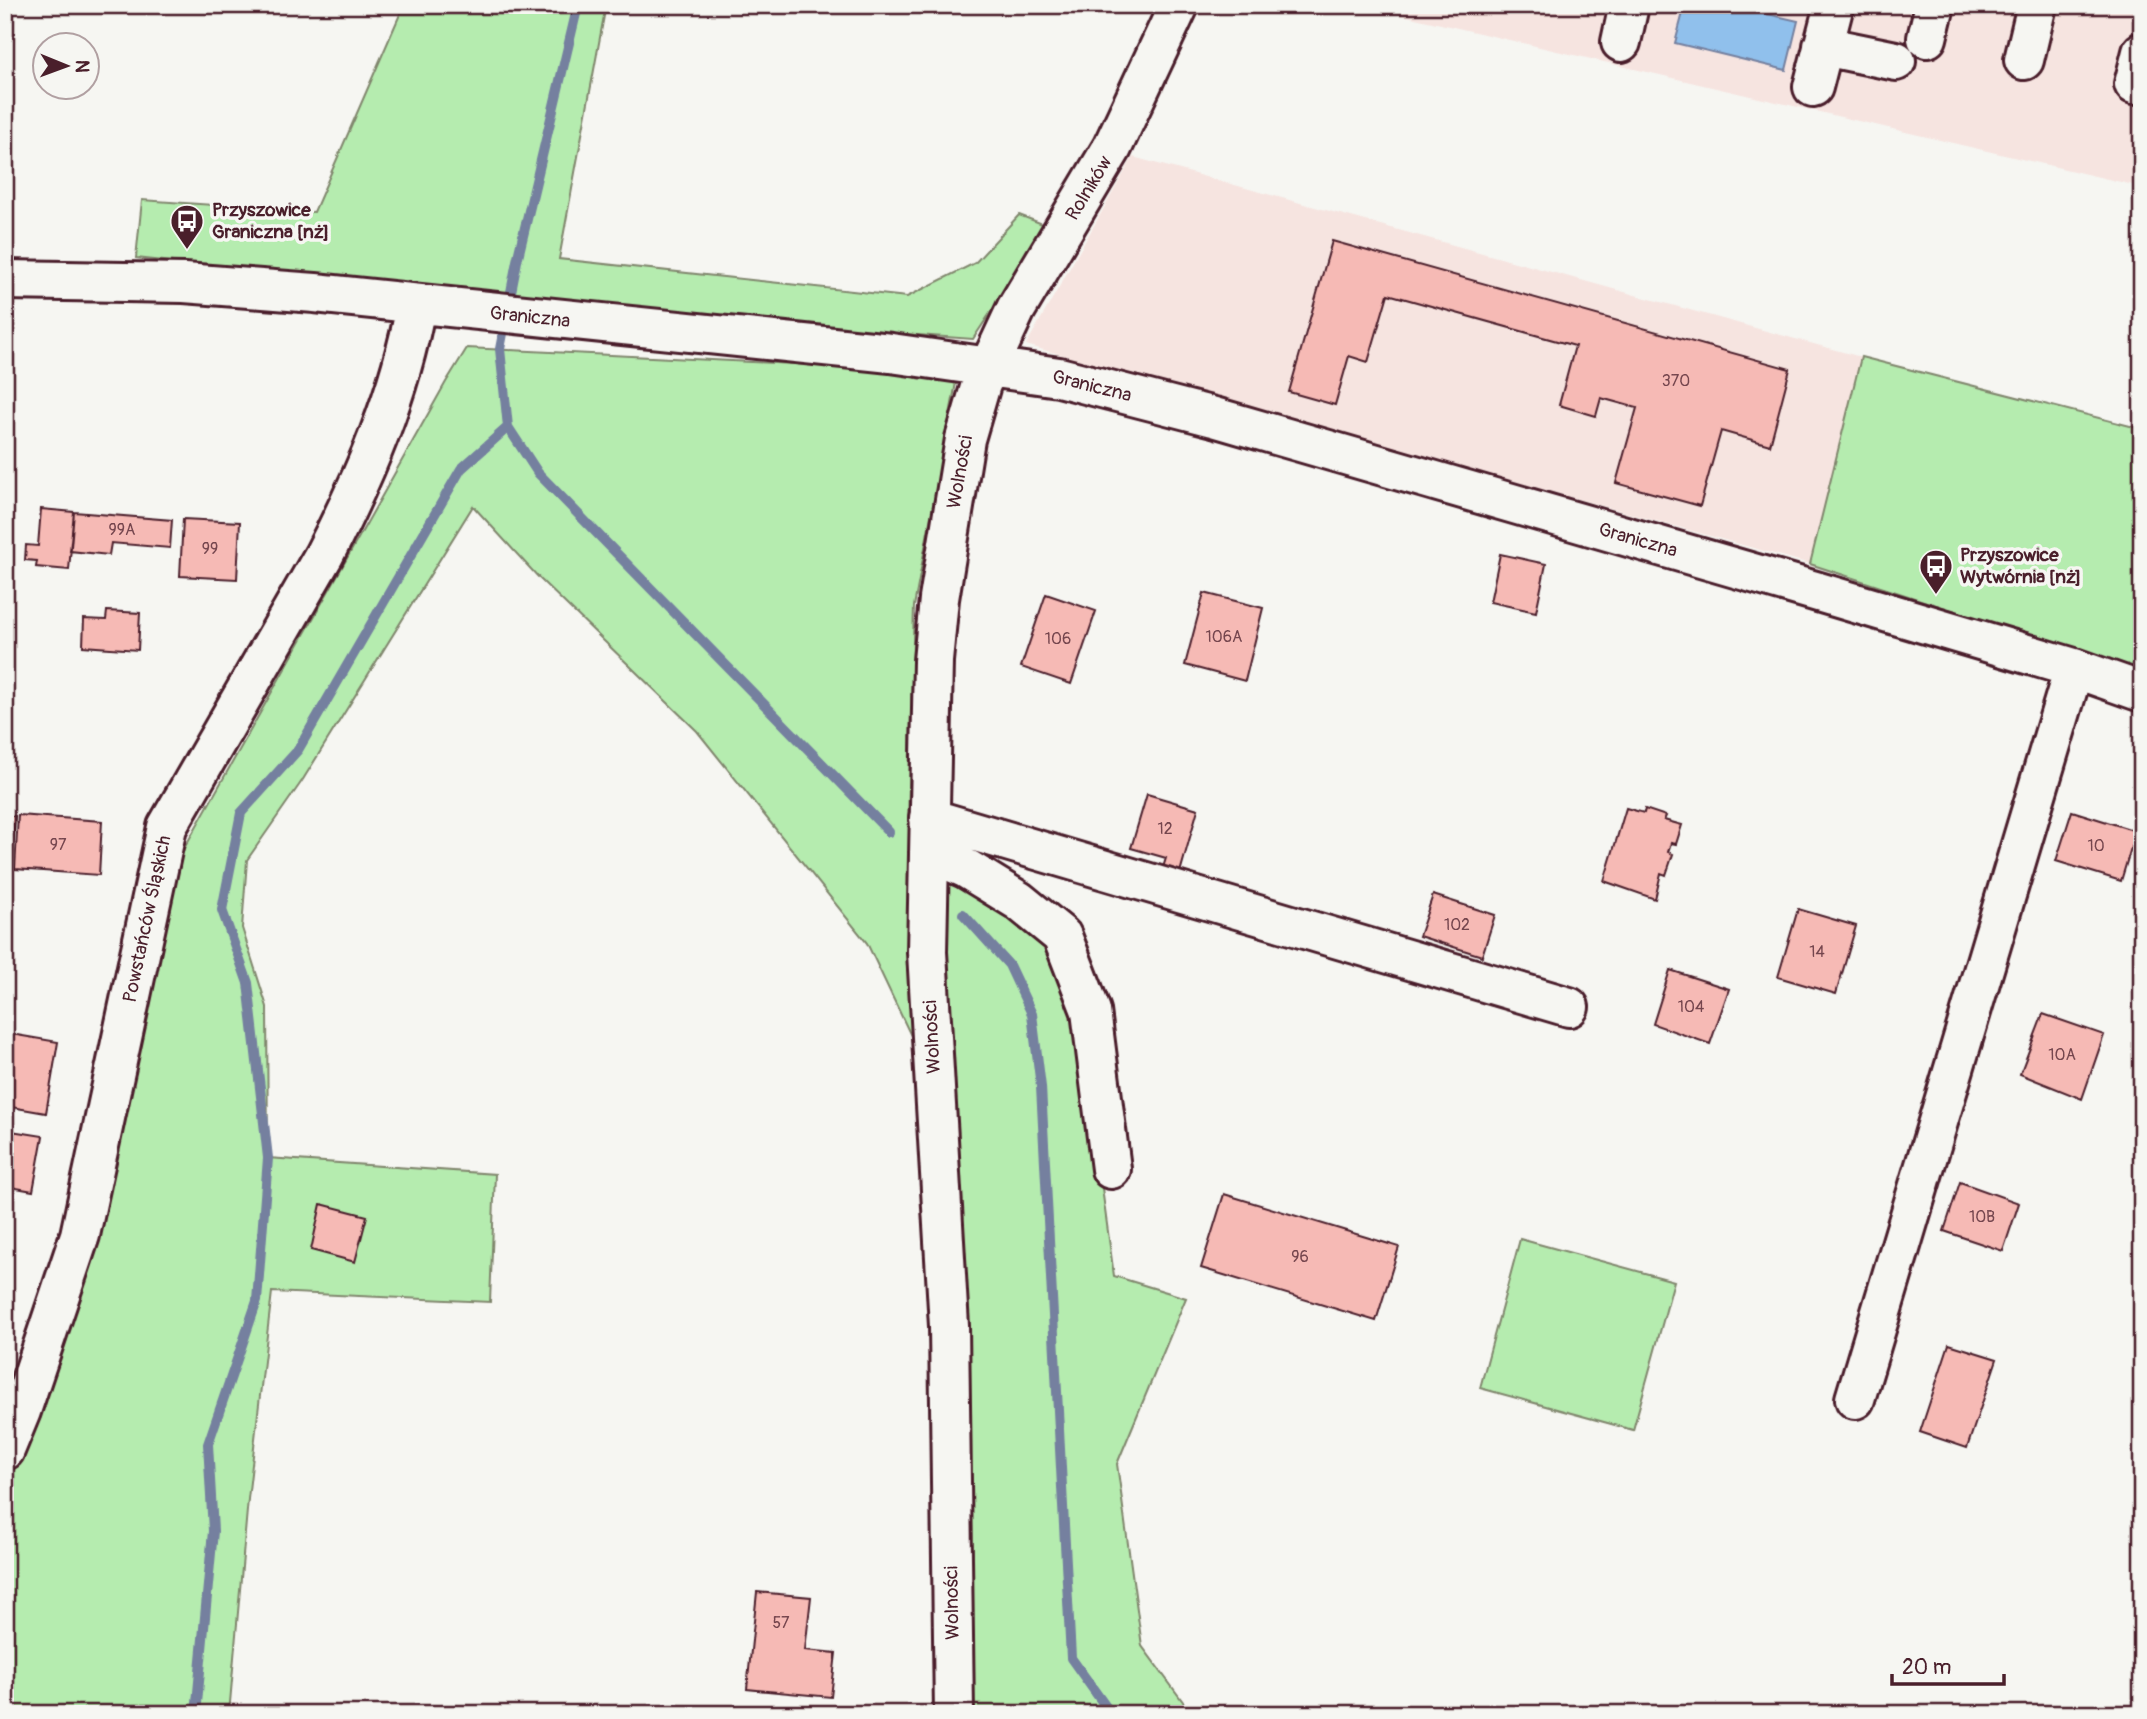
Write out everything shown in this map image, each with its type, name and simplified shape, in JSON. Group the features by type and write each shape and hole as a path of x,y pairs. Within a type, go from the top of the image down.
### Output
{"street":[{"name":"Rolników","path":"989,365 1016,309 1112,148 1179,5"},
{"path":"1621,42 1629,5"},
{"path":"1813,87 1834,5"},
{"path":"2024,60 2038,5"},
{"path":"1823,46 1896,61"},
{"name":"Graniczna","path":"5,280 184,283 315,293 891,353 1059,377 1214,417 2074,668 2142,692"},
{"name":"Powstańców Śląskich","path":"5,1450 13,1410 80,1235 167,827 324,555 346,512 389,411 401,373 416,305"},
{"name":"Wolności","path":"954,1714 949,1326 927,952 933,661 939,599 965,439 971,413 989,365"},
{"path":"1855,1399 2074,668"},
{"path":"929,835 1569,1007"},
{"path":"929,835 967,869 1008,895 1062,936 1091,1011 1111,1169"}],"shaded area":[{"path":"1359,5 2142,5 2142,187"},
{"path":"1133,157 1861,357 1810,564 1026,345"}],"green space":[{"path":"404,5 606,5 559,259 907,297 975,263 1019,215 1048,226 973,339 721,321 136,258 142,200 314,212"},
{"path":"467,348 958,372 914,606 908,821 1048,943 1081,1034 1114,1276 1186,1298 1117,1464 1142,1646 1192,1714 974,1714 957,1133 867,943 697,731 540,579 473,506 302,781 247,860 242,928 267,1007 268,1158 495,1174 490,1302 272,1292 248,1499 229,1714 5,1714 5,1487 107,1200 182,852"},
{"path":"1861,357 2142,429 2142,672 1810,564"},
{"path":"1520,1239 1674,1281 1633,1430 1480,1388"}],"water":[{"path":"1685,5 1729,5 1798,21 1786,70 1675,43"}],"building":[{"path":"1332,241 1790,369 1770,445 1721,431 1700,506 1616,483 1637,408 1601,398 1596,416 1559,405 1575,346 1388,294 1368,362 1349,356 1335,405 1289,392"},
{"path":"41,509 74,512 69,570 36,567 37,561 25,560 26,545 38,546"},
{"path":"74,512 172,520 170,548 111,543 109,555 70,551"},
{"path":"183,519 240,522 237,579 180,576"},
{"path":"1500,554 1546,564 1536,612 1490,602"},
{"path":"1204,593 1263,608 1245,681 1185,665"},
{"path":"1046,594 1096,611 1071,684 1021,667"},
{"path":"107,611 140,613 138,650 83,646 84,619 106,620"},
{"path":"1147,794 1198,809 1179,876 1162,871 1166,858 1131,848"},
{"path":"1626,808 1644,813 1645,809 1666,816 1664,820 1682,825 1676,844 1671,843 1668,852 1673,854 1666,875 1661,873 1655,899 1604,881"},
{"path":"2072,811 2136,831 2121,881 2056,861"},
{"path":"18,815 102,821 99,875 15,869"},
{"path":"5,816 15,816 13,842 5,842"},
{"path":"1433,895 1495,915 1482,956 1419,936"},
{"path":"1798,909 1856,926 1836,994 1778,977"},
{"path":"1670,970 1729,989 1710,1044 1653,1024"},
{"path":"2043,1014 2104,1035 2082,1099 2020,1074"},
{"path":"5,1033 58,1042 46,1113 5,1106"},
{"path":"5,1130 43,1136 33,1191 5,1186"},
{"path":"1960,1182 2019,1203 2003,1251 1944,1231"},
{"path":"1224,1194 1399,1247 1376,1321 1201,1268"},
{"path":"321,1204 367,1216 355,1262 311,1250"},
{"path":"1949,1344 1997,1359 1967,1448 1920,1432"},
{"path":"757,1592 811,1597 805,1650 836,1653 831,1697 747,1689"}],"waterway":[{"path":"578,5 517,261 500,349 508,427 538,473 889,832"},
{"path":"196,1714 213,1531 208,1444 257,1301 268,1158 248,983 222,910 241,813 298,750 461,469 508,427"},
{"path":"963,914 1009,965 1032,1014 1041,1087 1071,1658 1111,1714"}],"place":[{"name":"Przyszowice Graniczna [nż]","path":"187,251"},
{"name":"Przyszowice Wytwórnia [nż]","path":"1936,596"}]}
